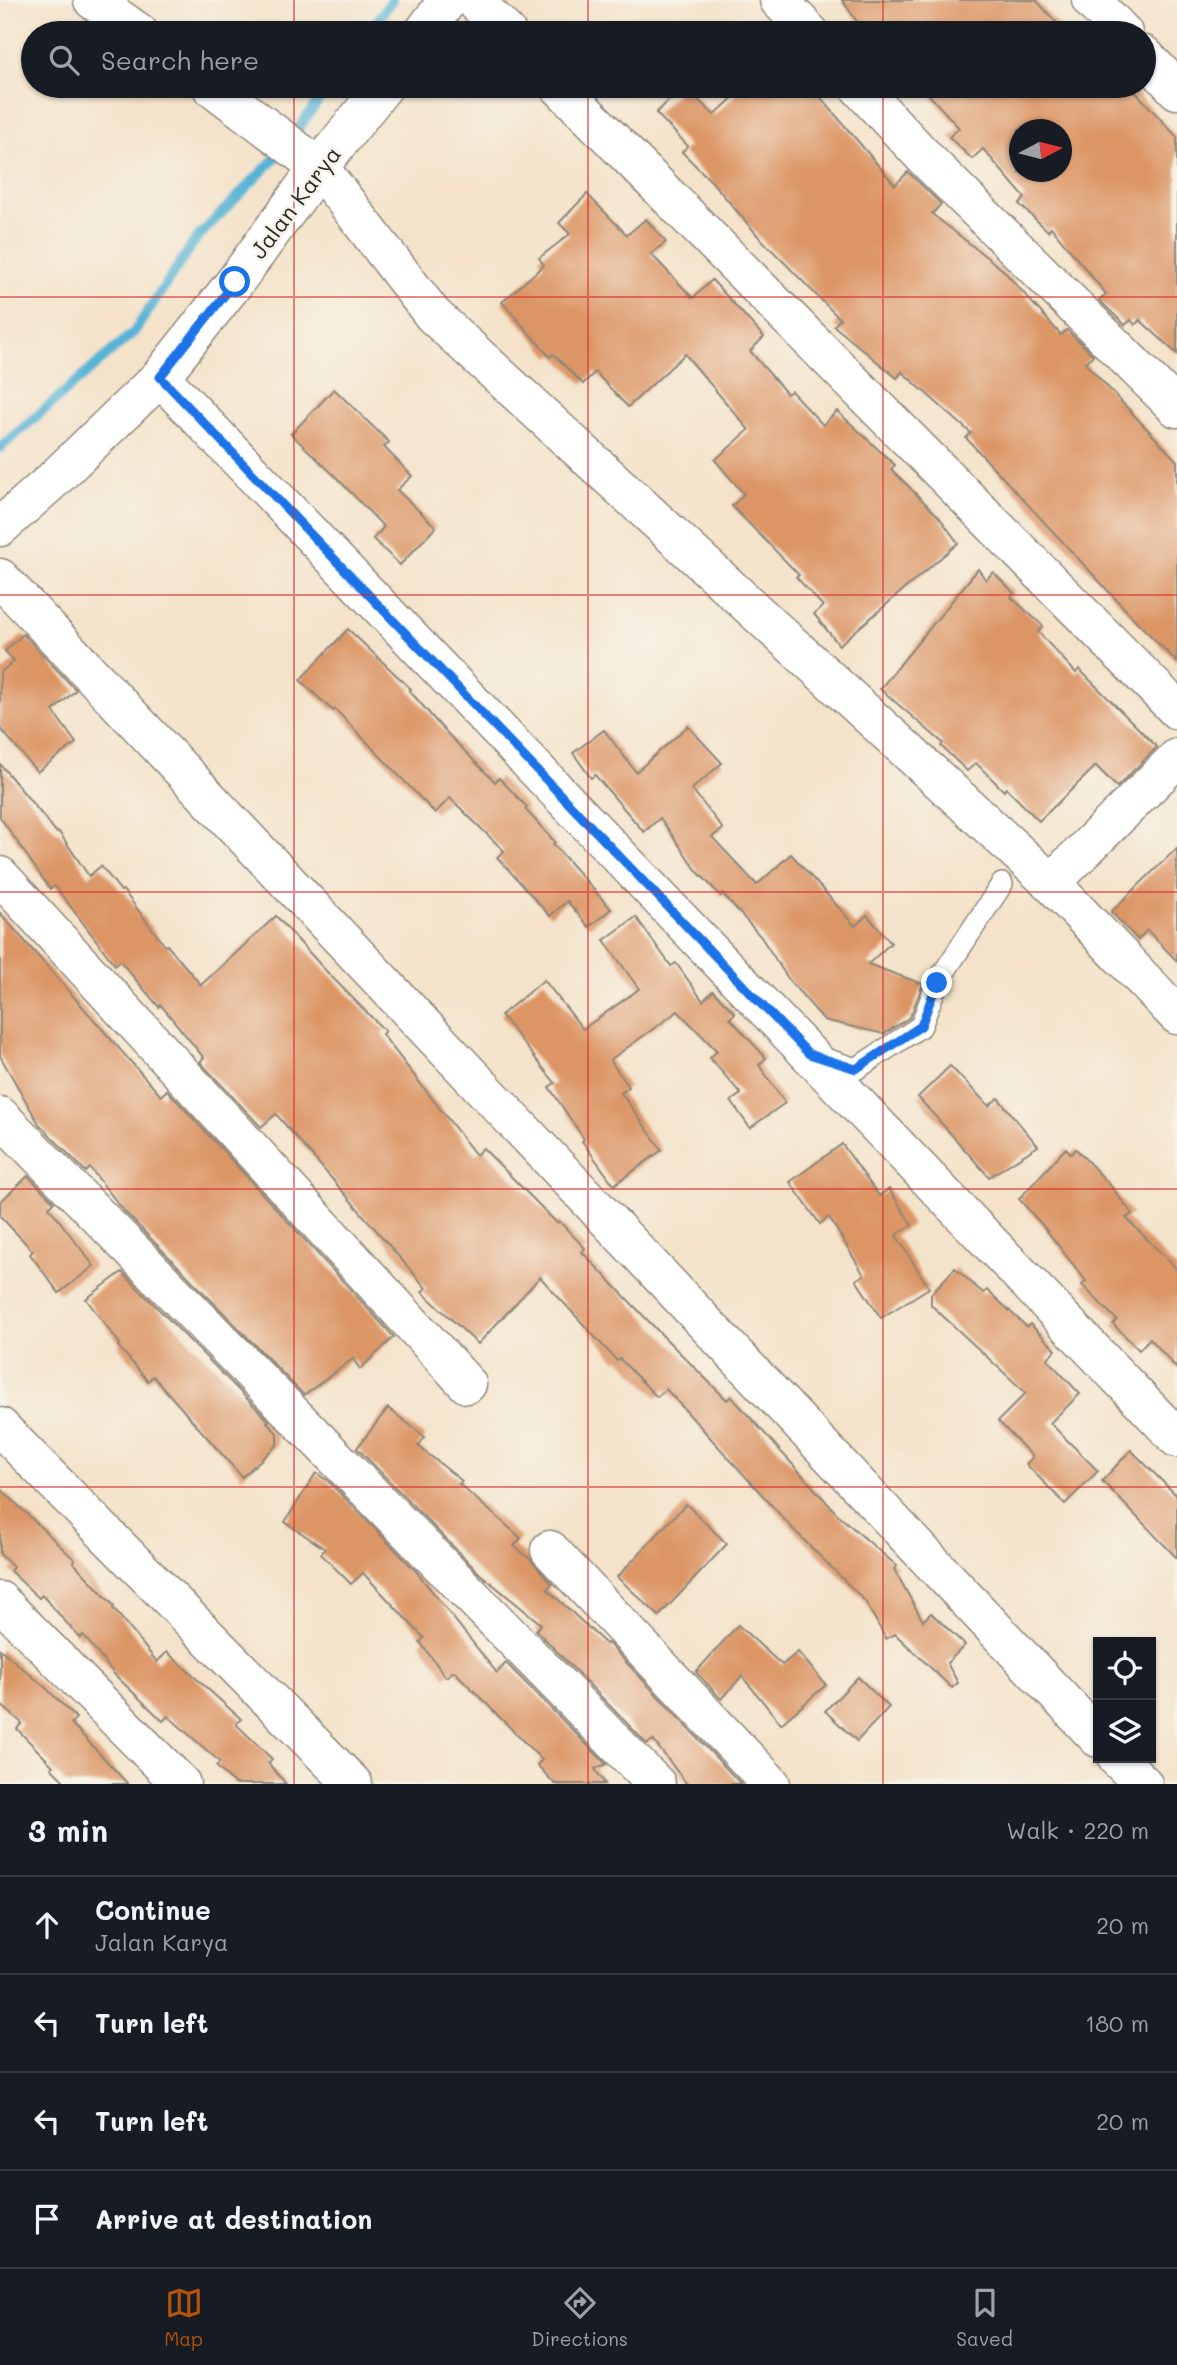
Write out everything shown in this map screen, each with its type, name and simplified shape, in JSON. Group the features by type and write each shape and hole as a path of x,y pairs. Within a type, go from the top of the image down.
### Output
{"street":[{"path":"93,0 122,21"},
{"path":"433,21 448,0"},
{"path":"474,0 495,21"},
{"path":"779,0 799,21"},
{"path":"1091,0 1111,21"},
{"path":"1156,68 1177,90"},
{"path":"227,98 297,150 433,315 1051,883 1177,1015"},
{"name":"Jalan Karya","path":"3,519 53,480 160,377 235,282 297,150 368,98"},
{"path":"571,98 1177,710"},
{"path":"869,98 927,160 1177,408"},
{"path":"160,377 1177,1438"},
{"path":"0,578 1093,1733"},
{"path":"1051,883 1177,758"},
{"path":"0,876 467,1384"},
{"path":"0,1116 656,1784"},
{"path":"0,1427 354,1784"},
{"path":"550,1550 771,1784"},
{"path":"0,1601 181,1784"},
{"path":"1122,1763 1143,1784"}],"lane":[{"path":"809,1054 856,1069 921,1026 937,983 1002,884"}],"building":[{"path":"842,0 1036,0 1055,21 857,21"},
{"path":"672,98 696,98 714,115 733,98 821,98 895,185 908,172 941,204 932,214 1003,270 1061,335 1067,330 1093,355 1085,363 1177,461 1177,662 966,438 971,433 902,372 897,378 834,326 840,319 759,237 682,152 688,146 656,113"},
{"path":"932,98 1141,98 1177,137 1177,354 1140,320 1135,325 1131,320 1125,325 1099,300 1106,294 1051,227 1048,231 1019,204 1025,198 1011,182 1072,182 1072,119 1009,119 1009,179 983,149 972,159 949,137 959,128"},
{"path":"587,194 627,235 646,219 666,242 651,254 693,298 712,280 764,337 750,351 787,394 791,391 823,425 837,411 895,465 891,469 939,517 958,543 839,645 814,614 823,606 796,577 799,575 732,506 744,494 715,460 749,430 685,354 628,407 595,372 583,384 553,354 550,357 502,302 544,265 539,258 570,234 559,223"},
{"path":"334,389 389,442 384,447 412,476 397,490 436,527 400,565 373,539 384,527 291,434"},
{"path":"978,569 986,580 993,572 1014,593 1011,597 1043,626 1038,632 1076,673 1079,669 1157,747 1117,787 1096,766 1039,821 976,763 967,771 941,746 943,743 880,689"},
{"path":"348,629 411,689 409,690 442,728 495,782 499,778 527,807 525,809 555,842 553,844 611,909 589,927 567,901 550,916 497,857 504,851 450,798 435,813 335,709 333,711 300,680"},
{"path":"23,634 76,690 53,711 76,743 37,772 0,728 0,673 14,661 5,651"},
{"path":"688,726 722,763 692,789 723,829 712,837 757,885 791,854 855,926 867,915 891,943 868,964 923,984 910,1017 884,1034 824,1020 789,980 761,937 723,894 721,896 697,871 660,818 644,832 595,775 591,778 573,753 604,730 636,772"},
{"path":"0,764 57,833 59,832 89,876 101,866 121,891 123,890 165,946 167,945 201,985 276,916 385,1031 382,1034 476,1155 483,1148 557,1223 559,1221 585,1248 582,1252 727,1400 731,1396 839,1516 897,1566 894,1569 923,1621 931,1613 965,1645 947,1663 958,1683 952,1688 895,1634 886,1639 865,1601 794,1530 666,1389 657,1397 620,1359 617,1361 540,1277 478,1344 422,1292 426,1288 276,1114 261,1127 200,1062 204,1058 161,1005 159,1007 120,961 115,965 55,886 50,889 0,817"},
{"path":"1177,848 1177,961 1147,930 1138,940 1111,912"},
{"path":"0,913 161,1096 167,1090 394,1337 360,1369 353,1359 304,1395 125,1212 90,1168 86,1172 39,1124 0,1056"},
{"path":"636,917 671,966 676,963 703,1001 713,991 735,1013 730,1018 766,1058 759,1065 785,1103 750,1128 731,1101 741,1094 710,1058 717,1051 678,1011 610,1060 629,1087 621,1093 662,1150 614,1185 582,1141 584,1139 549,1087 555,1083 501,1015 544,980 583,1029 639,989 604,940"},
{"path":"950,1066 989,1106 998,1098 1038,1146 989,1177 918,1097"},
{"path":"842,1144 879,1196 889,1189 912,1225 896,1235 929,1288 881,1318 856,1280 864,1275 829,1217 820,1224 790,1182"},
{"path":"1066,1148 1071,1154 1076,1149 1110,1185 1132,1214 1126,1218 1177,1269 1177,1369 1150,1338 1139,1350 1113,1324 1117,1320 1082,1285 1086,1281 1019,1199"},
{"path":"28,1176 54,1202 49,1207 94,1266 59,1293 30,1254 33,1251 0,1216 0,1202"},
{"path":"955,1268 983,1293 987,1290 1027,1327 1030,1324 1056,1350 1047,1359 1080,1394 1050,1423 1098,1471 1065,1504 1026,1464 1033,1457 998,1421 1026,1393 931,1305 931,1294"},
{"path":"122,1272 269,1421 267,1422 277,1433 277,1445 242,1477 153,1376 148,1381 118,1346 120,1344 86,1299"},
{"path":"388,1408 425,1437 418,1446 462,1481 459,1484 521,1538 514,1546 531,1560 552,1584 547,1589 608,1643 741,1784 687,1784 653,1740 647,1744 536,1630 541,1624 479,1573 357,1448"},
{"path":"1131,1450 1177,1496 1177,1558 1102,1481"},
{"path":"316,1473 327,1480 415,1570 497,1673 506,1663 606,1764 595,1769 605,1784 555,1784 537,1765 542,1760 454,1671 446,1677 420,1642 424,1638 363,1573 351,1584 321,1554 325,1549 285,1522"},
{"path":"0,1488 75,1560 73,1562 114,1606 157,1662 167,1652 241,1719 236,1724 272,1759 268,1763 286,1784 235,1784 216,1766 220,1762 168,1716 163,1721 115,1675 83,1635 80,1638 42,1595 39,1598 10,1571 13,1567 0,1554"},
{"path":"686,1504 727,1544 659,1616 617,1577"},
{"path":"738,1625 782,1665 798,1652 826,1685 781,1724 742,1676 721,1699 696,1672"},
{"path":"0,1649 76,1718 71,1723 128,1784 67,1784 51,1768 53,1766 17,1729 22,1723 0,1704"},
{"path":"858,1677 889,1707 857,1741 825,1711"}],"waterway":[{"path":"377,21 392,0"},
{"path":"0,448 134,332 196,239 283,150 320,98"}],"route":[{"path":"235,282 160,377 809,1054 856,1069 921,1026 937,983"}]}
